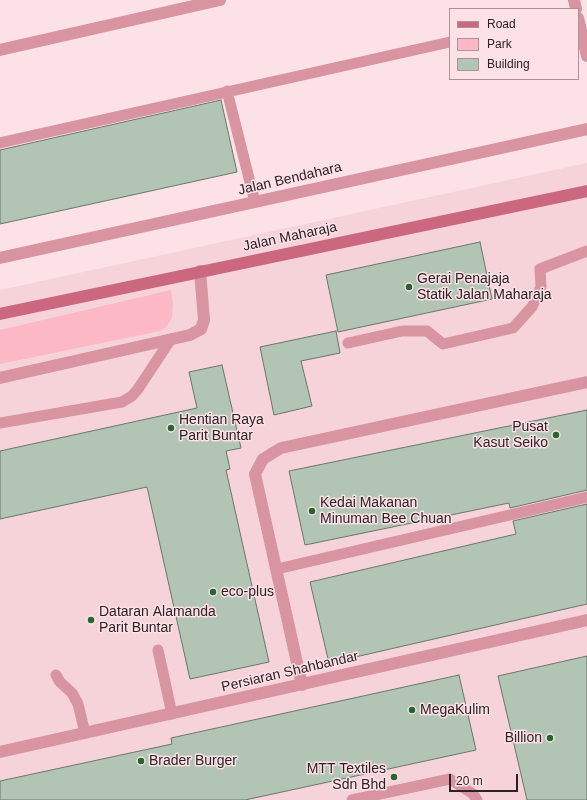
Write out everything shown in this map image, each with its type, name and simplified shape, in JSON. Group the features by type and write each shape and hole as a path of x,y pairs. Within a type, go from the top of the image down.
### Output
{"street":[{"path":"0,50 220,0"},
{"path":"579,22 587,56"},
{"name":"Jalan Bendahara","path":"0,258 587,128"},
{"name":"Jalan Maharaja","path":"0,314 587,191"},
{"path":"0,378 190,335 201,329 204,320 200,271"},
{"path":"302,685 256,474 263,459 281,448 587,382"},
{"name":"Persiaran Shahbandar","path":"0,752 587,620"}],"lane":[{"path":"0,142 449,42"},
{"path":"227,92 255,202"},
{"path":"348,343 402,331 427,331 443,344 513,328 532,307 541,287 540,269 587,251"},
{"path":"0,423 122,402 132,396 138,389 171,339"},
{"path":"277,569 587,497"},
{"path":"158,650 172,714"},
{"path":"56,675 60,682 72,693 78,704 85,733"},
{"path":"352,800 450,779 473,794 477,800"}],"shaded area":[{"path":"587,163 587,800 0,800 0,290"}],"green space":[{"path":"171,290 173,304 172,318 166,327 160,331 0,364 0,330"}],"building":[{"path":"221,100 237,172 0,224 0,150"},
{"name":"Gerai Penajaja Statik Jalan Maharaja","path":"480,242 492,299 338,332 326,275"},
{"path":"336,331 340,353 301,361 312,406 274,415 260,347"},
{"path":"222,365 241,448 226,451 230,469 226,470 269,662 190,679 147,487 0,519 0,451 197,408 189,372"},
{"path":"587,410 587,490 510,508 509,503 305,545 289,471"},
{"path":"587,504 587,604 329,663 310,582 516,534 513,521"},
{"name":"Billion","path":"587,656 587,800 527,800 498,676"},
{"path":"459,675 476,750 245,800 0,800 0,781 172,744 171,738"}],"place":[{"name":"Gerai Penajaja Statik Jalan Maharaja","path":"409,287"},
{"name":"Hentian Raya Parit Buntar","path":"171,428"},
{"name":"Pusat Kasut Seiko","path":"556,435"},
{"name":"Kedai Makanan Minuman Bee Chuan","path":"312,511"},
{"name":"eco-plus","path":"213,592"},
{"name":"Dataran Alamanda Parit Buntar","path":"91,620"},
{"name":"MegaKulim","path":"412,710"},
{"name":"Billion","path":"550,738"},
{"name":"Brader Burger","path":"141,761"},
{"name":"MTT Textiles Sdn Bhd","path":"394,777"}]}
